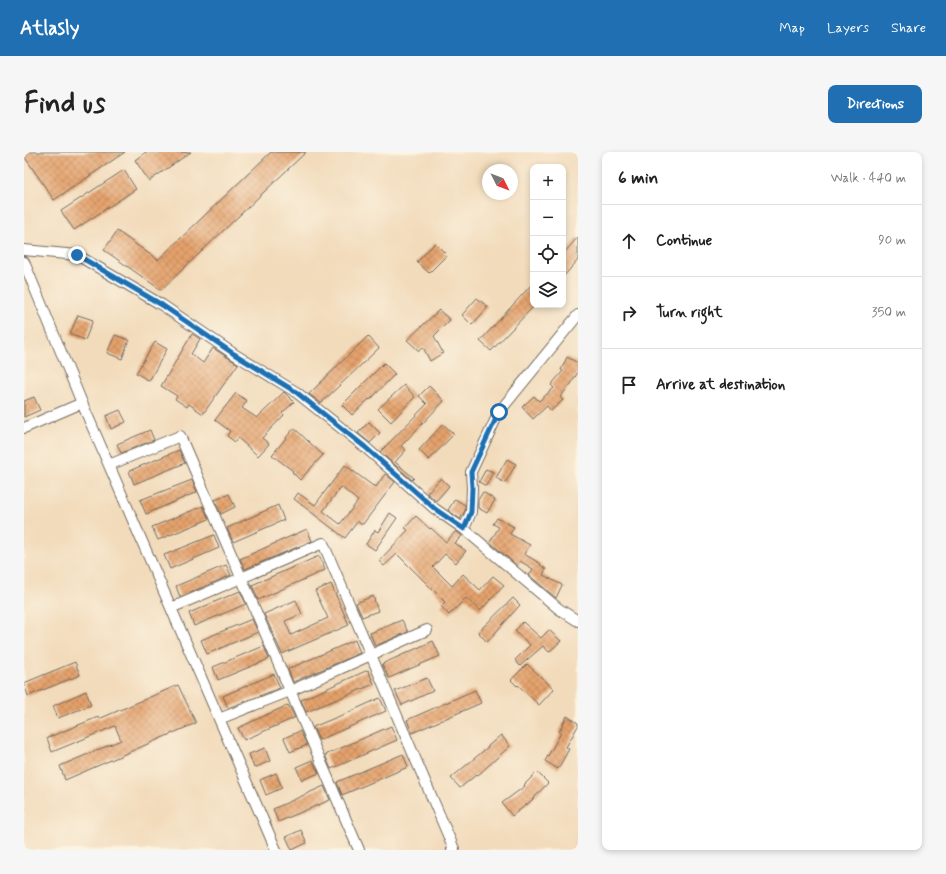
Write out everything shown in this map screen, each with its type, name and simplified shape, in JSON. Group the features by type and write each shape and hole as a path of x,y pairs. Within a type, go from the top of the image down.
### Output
{"street":[{"path":"24,250 77,255 162,305 234,354 296,392 365,447 435,509 464,529 559,609 578,621"},
{"path":"24,262 82,403 276,850"},
{"path":"464,529 471,512 471,472 499,412 578,315"},
{"path":"24,428 82,403"},
{"path":"109,465 180,436 359,850"},
{"path":"170,608 323,543 372,654 454,849 452,850"},
{"path":"219,719 290,691 427,630"}],"building":[{"path":"24,152 125,152 54,200 24,156"},
{"path":"146,152 191,152 149,181 135,160"},
{"path":"271,152 306,152 161,290 104,250 117,231 158,260"},
{"path":"124,170 136,189 74,230 61,211"},
{"path":"578,237 578,260 566,274 566,272 566,251"},
{"path":"435,243 447,255 429,273 417,262"},
{"path":"530,286 530,308 532,308 491,351 480,341"},
{"path":"477,298 488,307 472,325 462,315"},
{"path":"439,310 450,320 434,336 443,353 430,361 423,347 419,351 407,340"},
{"path":"78,315 93,320 85,340 70,334"},
{"path":"192,334 200,339 191,354 203,363 213,348 238,364 203,414 189,404 187,407 175,399 177,396 161,386"},
{"path":"115,335 129,340 122,359 107,353"},
{"path":"368,336 379,348 321,403 309,394"},
{"path":"155,342 167,349 149,381 136,373"},
{"path":"567,357 578,363 578,372 571,384 560,397 563,400 551,411 547,406 533,419 522,407 534,396 539,401 554,388 551,385 563,371 561,370"},
{"path":"384,363 395,374 370,400 369,399 352,415 342,405"},
{"path":"404,385 415,397 391,422 378,409"},
{"path":"429,386 444,401 401,446 406,450 395,462 414,478 412,480 380,452 427,404 419,396"},
{"path":"284,392 294,402 282,413 284,415 262,438 269,444 258,456 238,438 235,442 227,436 230,431 215,420 236,393 247,401 242,408 257,418"},
{"path":"34,397 40,410 24,417 24,401"},
{"path":"120,410 126,422 111,429 106,416"},
{"path":"369,422 380,433 370,443 358,433"},
{"path":"443,424 454,434 429,460 419,450"},
{"path":"294,428 323,455 300,480 292,472 293,471 272,455"},
{"path":"150,430 154,440 121,453 117,444"},
{"path":"179,450 185,463 134,484 129,471"},
{"path":"507,459 516,464 505,483 496,478"},
{"path":"345,465 373,486 374,485 376,487 385,474 395,482 363,524 360,524 358,521 345,538 294,499 298,493 315,505","holes":["341,487 358,501 340,524 323,511"]},
{"path":"486,469 493,472 486,486 479,482"},
{"path":"441,478 449,486 436,501 427,493"},
{"path":"192,480 197,492 146,514 140,500"},
{"path":"483,492 495,500 487,513 478,508 478,500"},
{"path":"229,494 235,507 221,514 215,500"},
{"path":"455,499 465,505 465,511 460,519 448,510"},
{"path":"278,505 284,520 233,542 227,528"},
{"path":"203,506 209,519 158,540 152,527"},
{"path":"390,513 397,518 375,550 366,544 375,530 378,532"},
{"path":"416,516 446,542 456,531 462,536 455,543 466,551 456,563 445,554 433,567 452,586 463,574 480,590 493,576 504,585 480,611 466,598 449,615 441,606 445,602 397,554 384,566 379,561 408,530 405,528"},
{"path":"497,518 514,527 510,534 530,545 524,554 541,564 540,565 546,569 543,575 562,585 556,598 529,575 533,569 520,561 517,566 490,542 499,527 493,524"},
{"path":"307,529 312,541 245,569 240,559"},
{"path":"214,535 219,548 170,569 164,555"},
{"path":"319,556 325,570 258,600 252,585"},
{"path":"226,565 231,575 180,597 176,586"},
{"path":"331,584 349,625 282,654 264,614 296,600 302,614 285,621 291,635 328,618 315,591"},
{"path":"240,591 246,604 194,626 189,613"},
{"path":"373,596 378,611 362,617 356,603"},
{"path":"513,598 520,605 487,642 478,632"},
{"path":"252,619 258,632 207,654 201,640"},
{"path":"402,620 408,632 375,646 370,633"},
{"path":"523,622 541,638 549,630 561,641 549,652 543,646 520,666 515,660 530,645 515,631"},
{"path":"355,640 360,653 293,682 288,669"},
{"path":"433,641 440,656 389,678 382,664"},
{"path":"264,646 269,659 218,680 213,667"},
{"path":"75,662 80,675 28,696 24,683"},
{"path":"527,664 554,689 539,705 511,680"},
{"path":"368,670 374,684 306,712 301,700"},
{"path":"274,674 280,688 228,708 223,696"},
{"path":"427,678 433,691 402,705 395,691"},
{"path":"178,685 196,723 65,780 60,766 121,740 115,726 52,752 47,738 98,717 99,719"},
{"path":"475,690 481,703 412,733 407,720"},
{"path":"86,691 91,705 58,718 53,706"},
{"path":"380,698 386,711 319,740 313,727"},
{"path":"288,705 295,717 294,718 244,740 238,728"},
{"path":"567,716 578,723 578,726 566,747 569,749 558,769 545,761 561,733 559,732"},
{"path":"391,726 397,740 331,769 325,755"},
{"path":"300,731 307,745 290,752 284,738"},
{"path":"501,735 510,746 477,776 476,775 460,788 451,778"},
{"path":"265,748 270,761 254,768 249,754"},
{"path":"403,754 408,767 342,795 337,782"},
{"path":"312,760 319,773 302,780 296,767"},
{"path":"537,772 548,783 530,802 512,816 502,803 525,786 524,785"},
{"path":"276,773 282,788 266,795 260,780"},
{"path":"324,786 330,800 278,822 273,809"},
{"path":"301,830 307,843 292,850 286,837"}],"route":[{"path":"77,255 162,305 234,354 296,392 365,447 435,509 464,529 471,512 471,472 499,412"}]}
